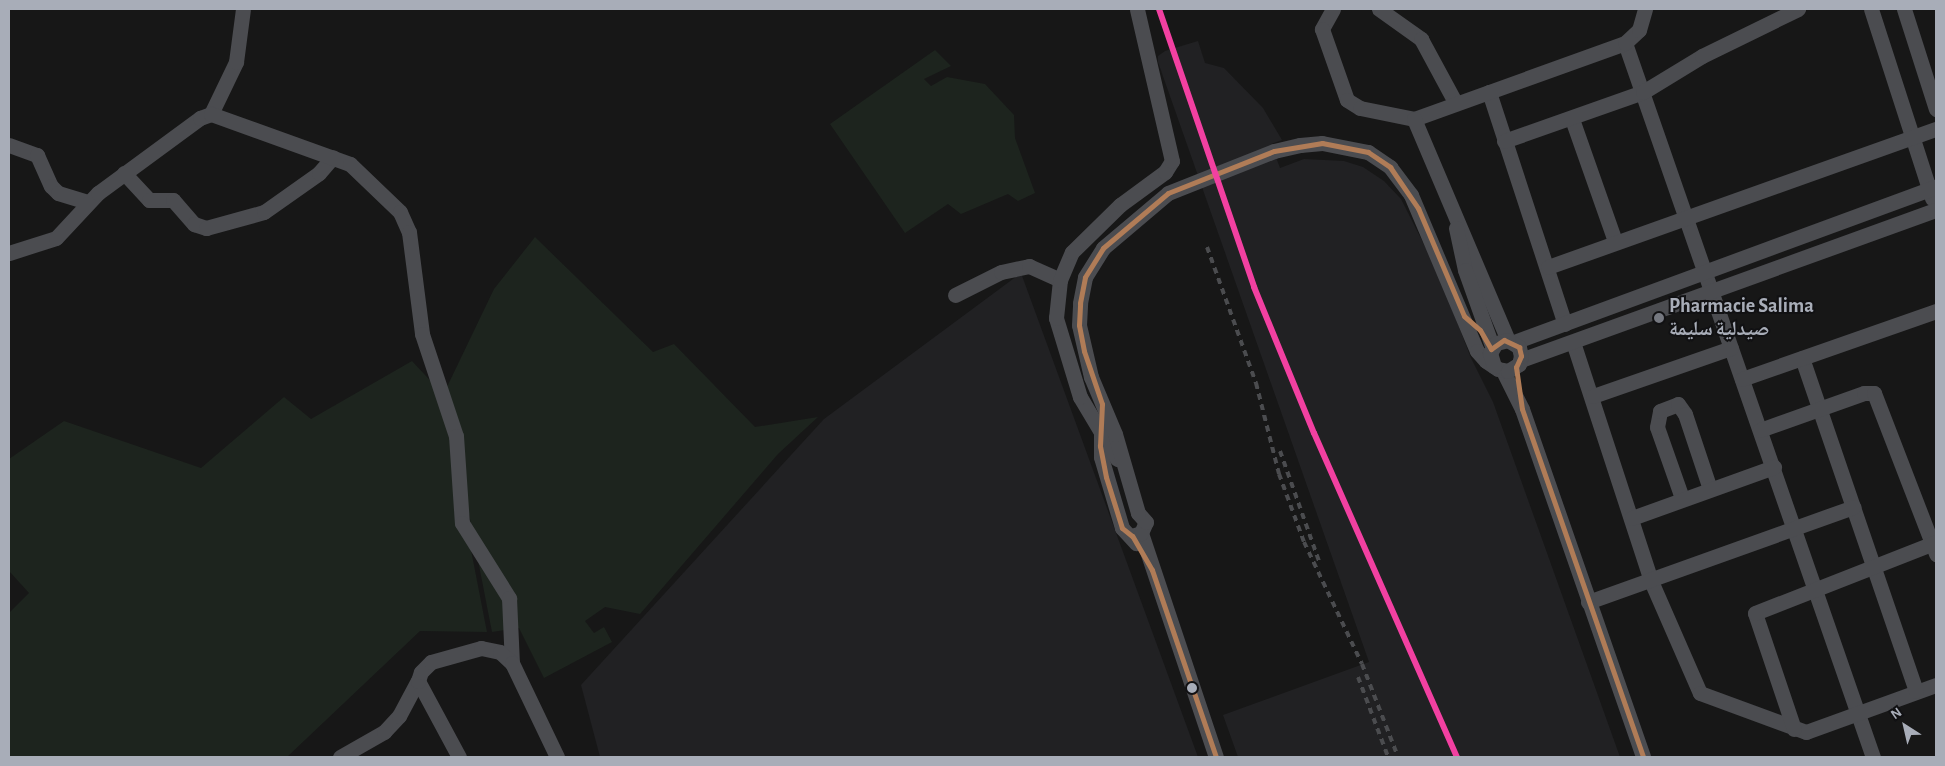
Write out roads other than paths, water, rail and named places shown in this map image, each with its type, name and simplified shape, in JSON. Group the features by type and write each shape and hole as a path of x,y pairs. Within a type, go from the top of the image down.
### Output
{"street":[{"path":"211,114 236,62 243,9"},
{"path":"1123,468 1080,397 1056,318 1060,280 1072,252 1080,242 1120,205 1165,172 1172,161 1137,9"},
{"path":"1333,9 1322,29 1347,100 1360,108 1414,120 1455,102 1489,92 1625,43 1638,30 1645,9"},
{"path":"1379,9 1420,39 1455,102"},
{"path":"1504,141 1643,92 1696,60 1798,9"},
{"path":"1456,222 1465,270 1492,348 1490,358 1508,366 1936,210 1933,188 1913,137 1871,9"},
{"path":"1904,9 1936,109"},
{"path":"1625,43 1686,216 1710,292 1774,467 1856,714 1873,757"},
{"path":"1489,92 1548,267 1565,324"},
{"path":"9,253 56,238 87,202 200,118 211,114 350,164 367,178 405,222 413,254 422,334 456,436 458,507 462,522 509,598 512,663"},
{"path":"1572,118 1615,241"},
{"path":"1414,120 1456,222 1470,245 1511,341 1521,351 1508,366"},
{"path":"1548,267 1615,241 1936,130"},
{"path":"9,145 36,155 51,186 58,192 87,202"},
{"path":"1137,534 1146,522 1138,513 1123,468 1115,434 1086,360 1079,325 1085,277 1102,248 1143,211 1168,193 1274,152 1300,145 1337,145 1368,152 1390,167 1418,208 1477,351 1508,366 1643,757"},
{"path":"124,173 149,200 178,202 194,224 206,228 264,212 319,173 333,157"},
{"path":"1492,348 1705,274 1933,188"},
{"path":"955,295 1001,272 1029,266 1060,280"},
{"path":"1742,379 1936,311"},
{"path":"1464,316 1480,330 1492,348"},
{"path":"1573,342 1593,396 1651,581 1700,693 1794,729 1813,731 1936,685"},
{"path":"1593,396 1731,348"},
{"path":"1802,358 1821,408 1916,691"},
{"path":"1760,430 1864,393 1874,393 1935,547 1873,567 1758,610 1754,616 1794,729"},
{"path":"1102,404 1101,456 1122,520 1122,528 1137,534 1152,570 1216,757"},
{"path":"1682,498 1657,427 1660,411 1678,404 1685,414 1710,489"},
{"path":"1632,518 1682,498 1774,467"},
{"path":"1588,602 1853,507"},
{"path":"1122,520 1130,512 1138,513"},
{"path":"350,754 384,732 399,716 421,672 431,662 472,650 500,652 512,663 557,757"},
{"path":"418,681 458,757"}],"railway":[{"path":"1207,247 1256,383 1279,474 1304,542 1362,664 1398,757"},
{"path":"1280,451 1320,564"},
{"path":"1358,677 1388,757"}],"place":[{"name":"Pharmacie Salima صيدلية سليمة","path":"1659,318"}]}
